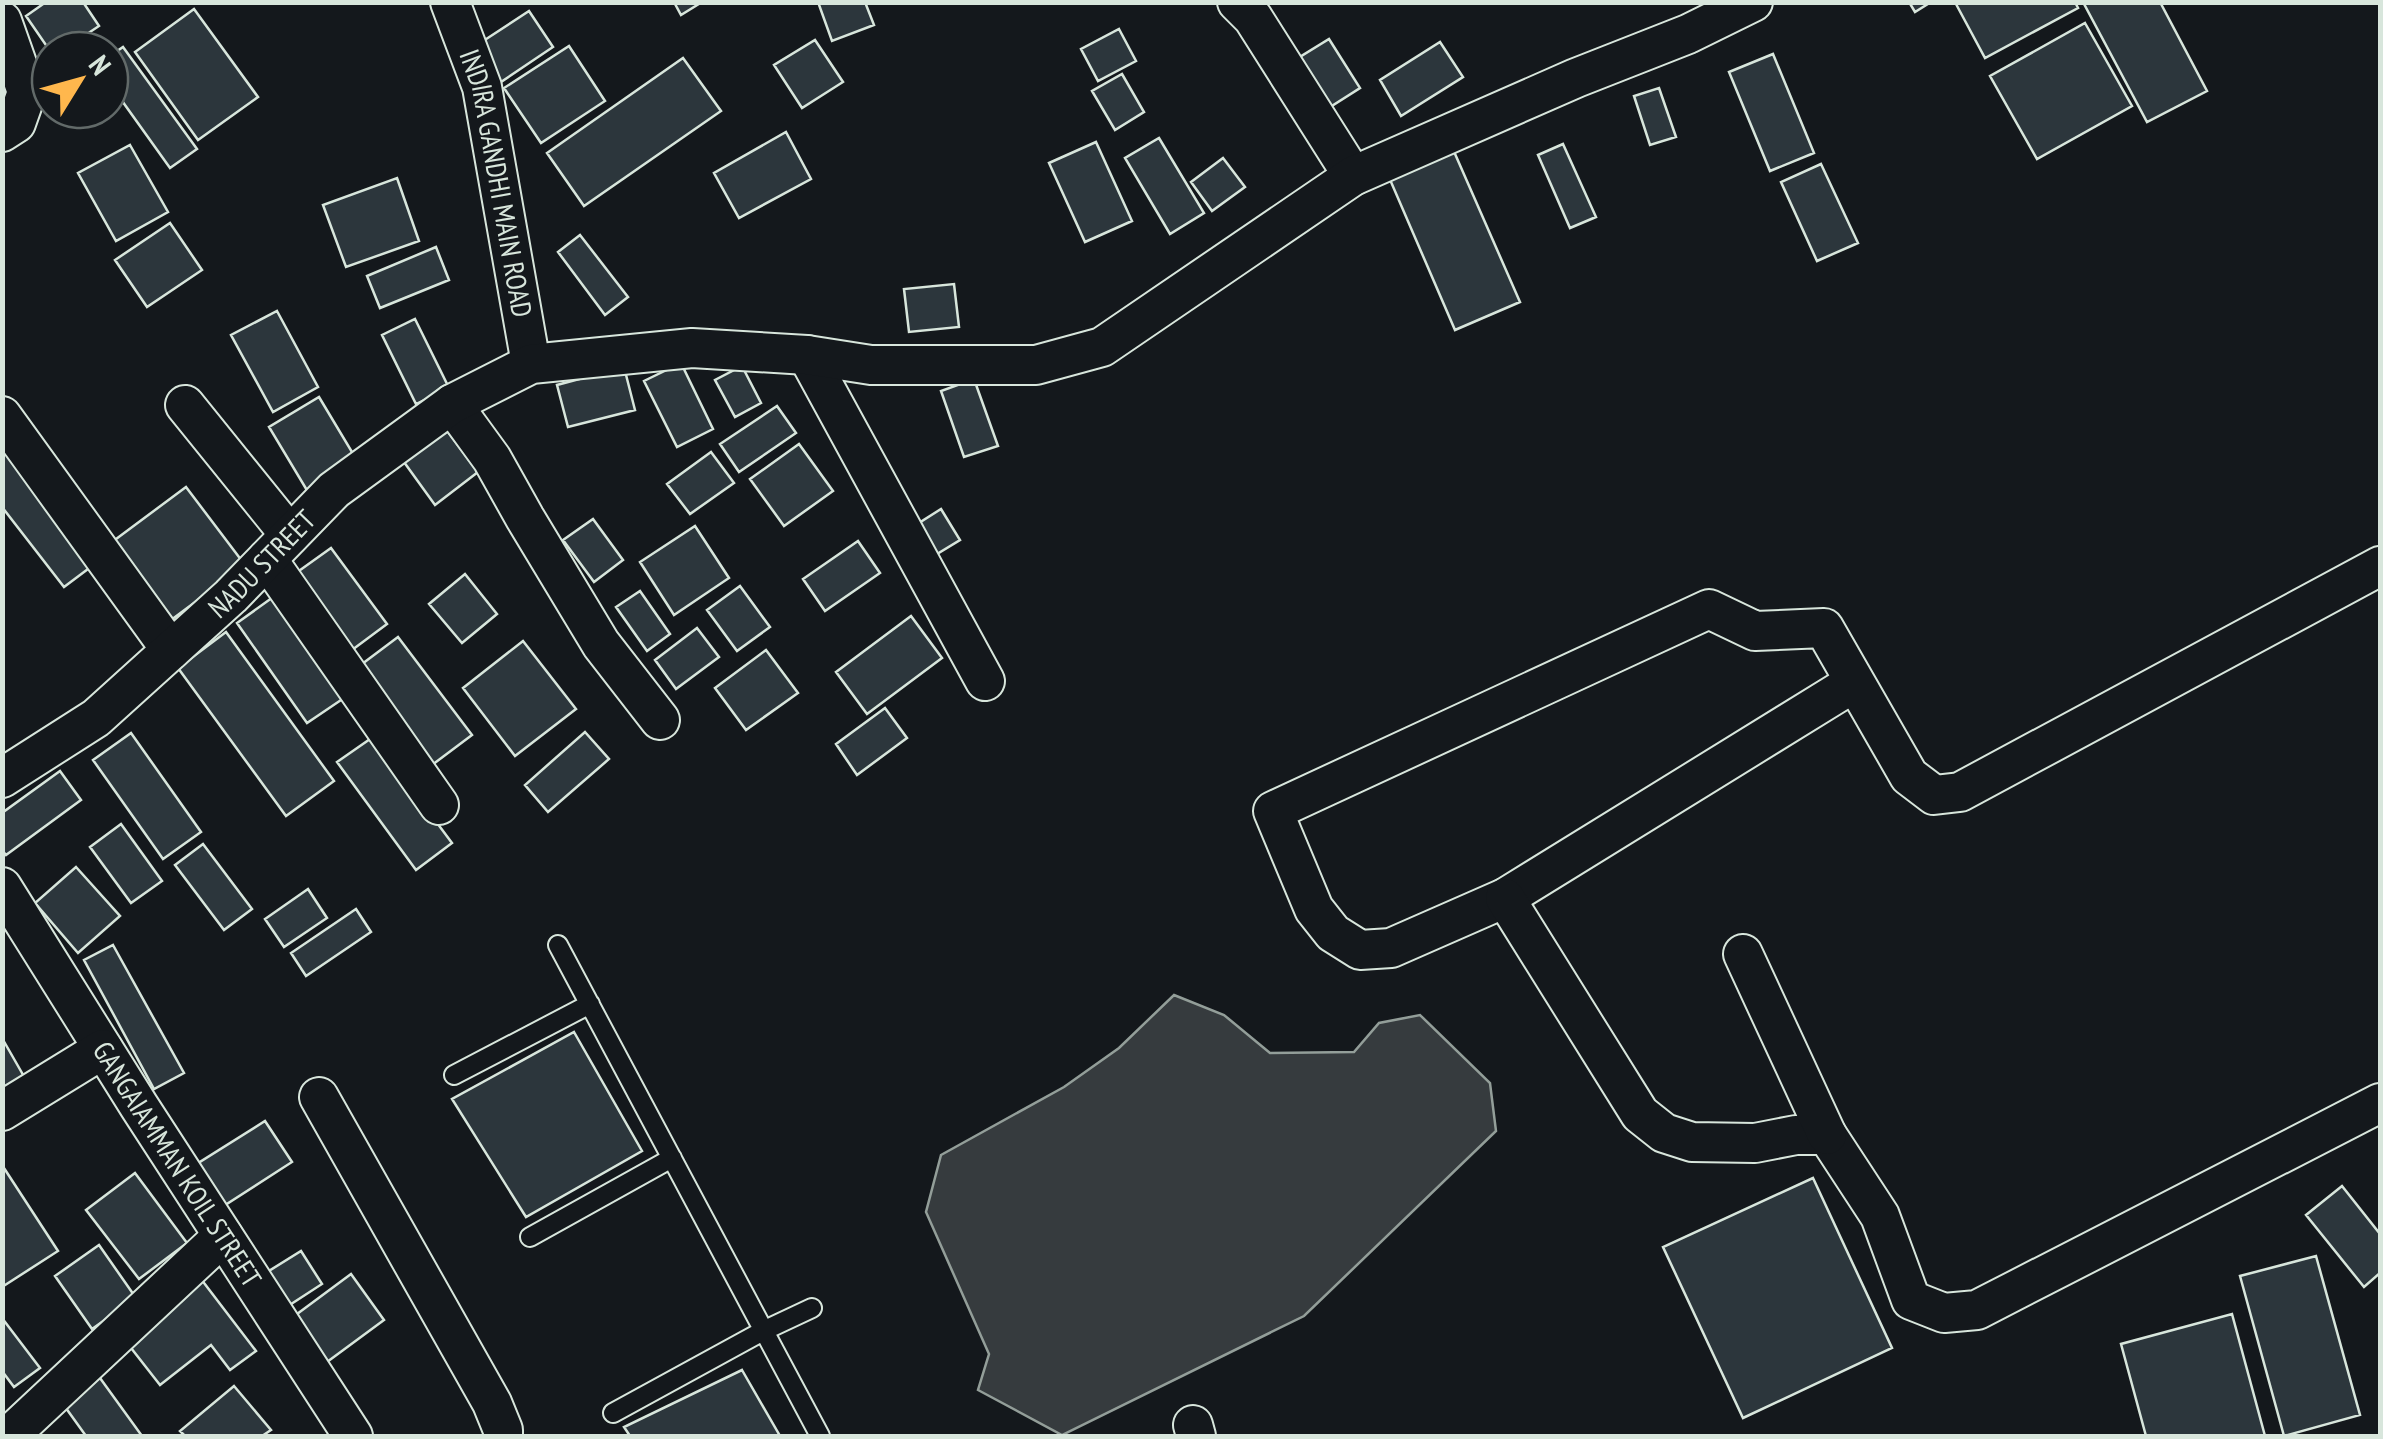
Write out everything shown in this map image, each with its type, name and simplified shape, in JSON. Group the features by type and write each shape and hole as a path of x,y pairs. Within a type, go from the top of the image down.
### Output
{"street":[{"name":"INDIRA GANDHI MAIN ROAD","path":"450,2 482,87 531,364"},
{"path":"1237,2 1253,18 1353,176"},
{"path":"531,364 692,348 807,355 870,365 1036,364 1102,348 1353,176 1576,78 1682,18 1754,2"},
{"path":"2,20 27,92 16,123 2,132"},
{"path":"807,355 985,682"},
{"name":"NADU STREET","path":"2,778 96,718 232,596 334,490 452,404 531,364"},
{"path":"452,404 492,458 601,644 660,720"},
{"path":"185,405 439,805"},
{"path":"2,416 171,650"},
{"path":"1855,682 1505,898 1390,948 1360,950 1332,933 1314,909 1272,811 1709,609 1755,631 1824,628 1909,776 1934,795 1960,792 2380,566"},
{"name":"GANGAIAMMAN KOIL STREET","path":"2,887 353,1436"},
{"path":"1505,898 1640,1114 1664,1132 1692,1142 1755,1142 1827,1135"},
{"path":"1743,954 1827,1135 1880,1216 1911,1300 1944,1313 1976,1310 2380,1103"},
{"path":"2,1111 103,1049"},
{"path":"319,1096 492,1403 502,1436"},
{"path":"10,1436 223,1236"}],"lane":[{"path":"558,944 820,1436"},
{"path":"454,1075 590,1004"},
{"path":"530,1237 672,1158"},
{"path":"614,1413 812,1308"}],"shaded area":[{"path":"1174,995 1224,1015 1270,1053 1354,1052 1379,1023 1420,1015 1490,1083 1496,1131 1304,1316 1062,1435 978,1390 989,1354 926,1212 941,1155 1064,1087 1119,1048"}],"building":[{"path":"46,2 83,2 99,26 93,30 36,30 26,16"},
{"path":"674,2 702,2 681,15"},
{"path":"818,2 865,2 874,25 832,41"},
{"path":"1909,2 1931,2 1915,12"},
{"path":"2075,2 2078,8 1985,58 1956,4"},
{"path":"2083,2 2160,2 2207,91 2147,122"},
{"path":"194,9 258,97 198,140 135,52"},
{"path":"529,11 553,47 501,82 477,45"},
{"path":"2085,23 2132,106 2037,159 1990,76"},
{"path":"1119,29 1136,61 1098,81 1081,49"},
{"path":"1329,39 1360,88 1327,109 1295,60"},
{"path":"815,40 843,82 802,108 774,65"},
{"path":"1440,42 1463,77 1401,116 1380,80"},
{"path":"569,46 605,101 541,143 504,88"},
{"path":"1773,54 1814,153 1770,171 1729,72"},
{"path":"130,57 197,149 170,168 130,112"},
{"path":"683,58 721,111 584,206 547,153"},
{"path":"1122,74 1144,112 1115,130 1092,91"},
{"path":"1659,88 1676,137 1650,145 1634,96"},
{"path":"786,132 811,179 739,218 714,173"},
{"path":"1159,138 1204,213 1170,234 1125,158"},
{"path":"1096,142 1132,221 1085,242 1049,163"},
{"path":"1563,144 1596,217 1570,228 1538,155"},
{"path":"130,145 168,212 116,241 78,173"},
{"path":"1452,147 1520,302 1455,330 1388,175"},
{"path":"1223,158 1245,187 1212,211 1191,182"},
{"path":"1821,164 1858,243 1817,261 1781,182"},
{"path":"397,178 419,241 346,267 323,205"},
{"path":"170,223 202,270 147,307 115,260"},
{"path":"580,235 628,297 605,315 558,252"},
{"path":"436,247 449,280 380,308 367,276"},
{"path":"954,284 959,327 909,332 904,289"},
{"path":"277,311 318,387 273,412 231,335"},
{"path":"415,319 449,388 416,404 382,335"},
{"path":"681,363 713,429 677,447 644,381"},
{"path":"742,366 761,403 735,417 715,380"},
{"path":"624,367 635,410 568,427 557,385"},
{"path":"974,379 998,446 964,457 941,391"},
{"path":"319,397 358,462 308,492 269,427"},
{"path":"777,406 796,433 739,472 720,444"},
{"path":"439,420 478,472 435,505 396,451"},
{"path":"2,433 100,560 64,587 2,507"},
{"path":"799,444 833,491 784,526 750,479"},
{"path":"711,452 734,483 690,514 667,484"},
{"path":"186,487 245,565 167,623 108,545"},
{"path":"941,509 960,540 937,554 919,523"},
{"path":"593,519 623,560 594,582 563,540"},
{"path":"695,526 729,578 674,615 640,562"},
{"path":"858,541 880,573 825,611 803,579"},
{"path":"331,548 387,624 352,650 296,573"},
{"path":"465,574 497,614 462,643 429,604"},
{"path":"740,586 770,627 737,651 707,610"},
{"path":"640,591 670,634 647,651 616,607"},
{"path":"276,595 347,696 307,723 237,623"},
{"path":"911,616 942,658 867,714 836,672"},
{"path":"697,628 719,657 676,689 655,660"},
{"path":"226,632 334,781 286,816 178,668"},
{"path":"398,637 472,735 428,768 354,670"},
{"path":"523,641 576,709 515,756 463,688"},
{"path":"766,650 798,693 746,730 715,688"},
{"path":"885,708 907,738 857,775 836,744"},
{"path":"585,732 609,759 548,812 525,785"},
{"path":"131,733 201,832 163,859 93,760"},
{"path":"373,737 452,843 416,870 337,762"},
{"path":"60,771 81,800 6,855 2,850 2,813"},
{"path":"121,824 162,881 131,903 90,847"},
{"path":"203,844 252,909 224,930 175,865"},
{"path":"76,867 120,916 78,953 35,903"},
{"path":"308,889 327,918 284,947 265,919"},
{"path":"356,909 371,932 306,976 291,953"},
{"path":"113,945 184,1073 154,1089 84,960"},
{"path":"574,1032 642,1151 526,1217 452,1099"},
{"path":"2,1038 30,1087 2,1102"},
{"path":"265,1121 292,1162 219,1209 192,1167"},
{"path":"2,1165 58,1251 2,1287"},
{"path":"135,1173 187,1243 139,1279 86,1210"},
{"path":"1813,1178 1892,1348 1743,1418 1663,1247"},
{"path":"2342,1186 2380,1234 2380,1273 2364,1287 2306,1215"},
{"path":"99,1245 136,1298 92,1329 55,1276"},
{"path":"301,1251 322,1284 285,1308 264,1274"},
{"path":"2316,1256 2360,1415 2284,1436 2240,1276"},
{"path":"351,1274 384,1320 327,1362 293,1317"},
{"path":"201,1279 256,1351 230,1370 211,1345 160,1385 124,1339"},
{"path":"2232,1314 2265,1436 2146,1436 2121,1344"},
{"path":"2,1318 40,1368 14,1387 2,1371"},
{"path":"742,1370 780,1436 630,1436 624,1427"},
{"path":"100,1378 142,1436 86,1436 63,1404"},
{"path":"234,1386 271,1430 262,1436 185,1436 180,1431"}]}
